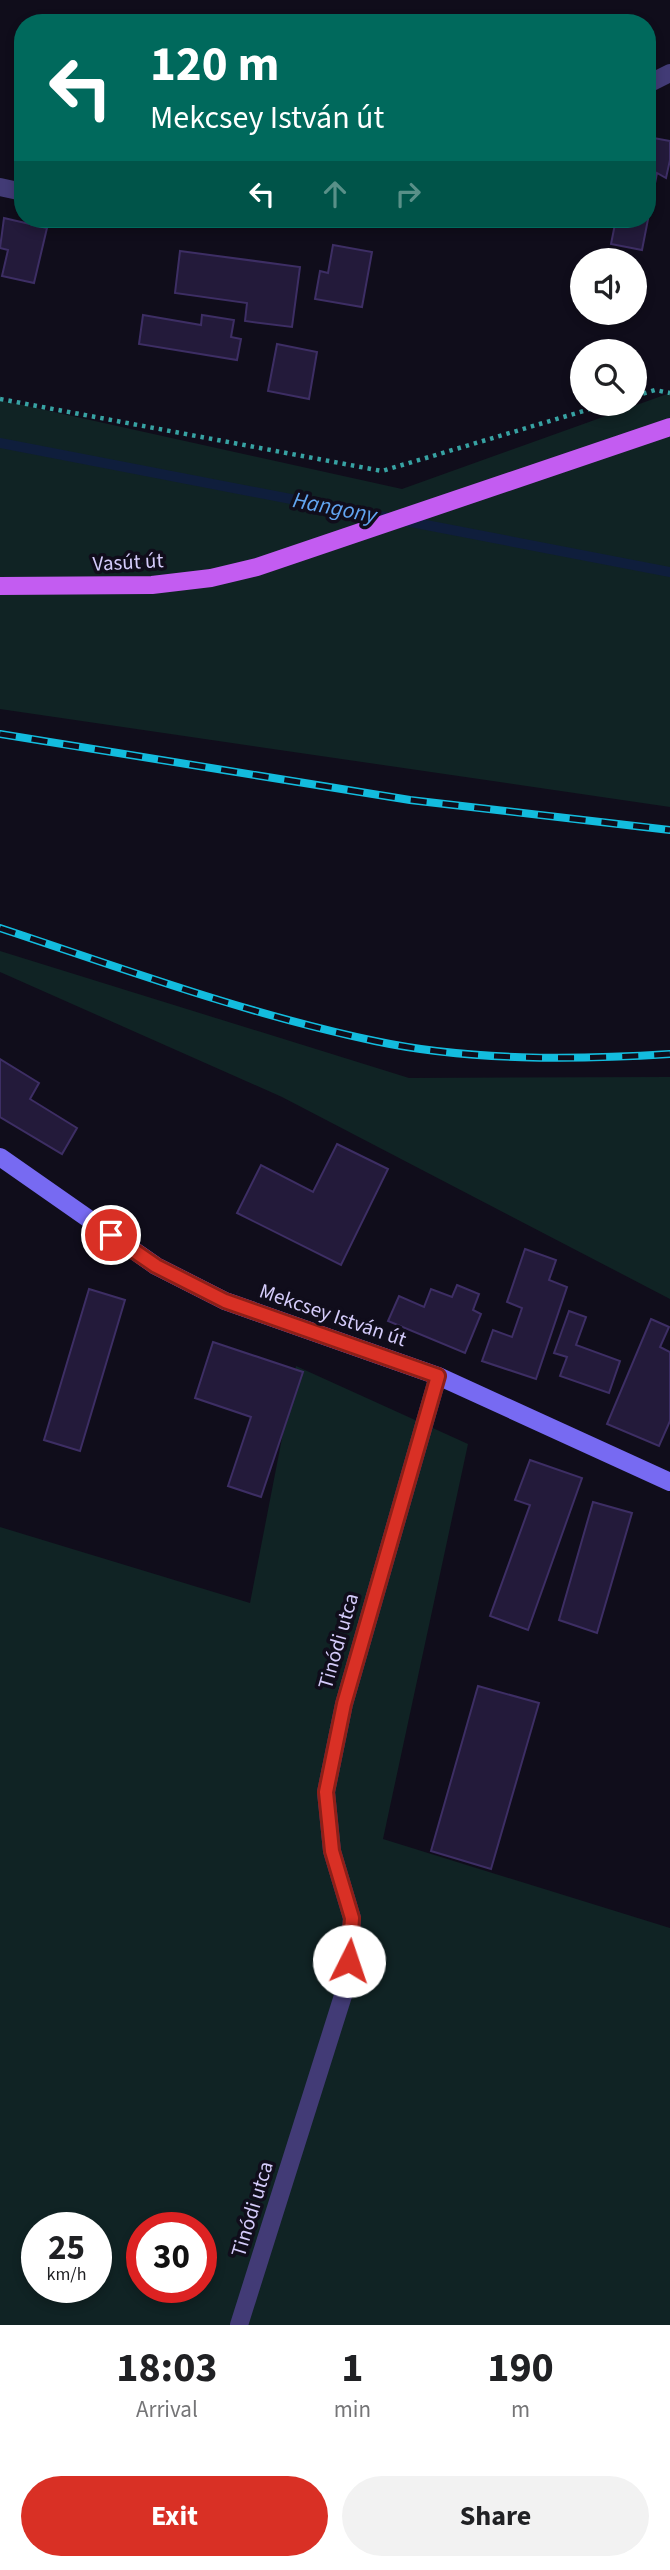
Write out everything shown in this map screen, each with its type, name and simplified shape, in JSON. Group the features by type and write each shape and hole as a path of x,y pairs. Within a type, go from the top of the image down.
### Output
{"main road":[{"name":"Vasút út","path":"0,586 152,585 211,578 257,567 670,427"}],"street":[{"name":"Mekcsey István út","path":"0,1157 156,1266 225,1301 438,1376 670,1482"},
{"name":"Tinódi utca","path":"239,2325 347,1983 352,1918 332,1851 326,1792 344,1704 438,1376"}],"path":[{"path":"647,392 655,390 670,393"},
{"path":"0,399 382,471 570,415"}],"green space":[{"path":"670,393 670,807 0,709 0,400 402,489 606,416 647,416 647,401"},
{"path":"0,951 409,1078 670,1077 670,1299 282,1097 0,972"},
{"path":"296,1366 468,1444 383,1839 670,1928 670,2325 0,2325 0,1527 250,1603"}],"building":[{"path":"656,138 670,141 666,178 657,173 656,178"},
{"path":"4,218 14,220 14,228 47,228 34,283 2,276 8,250 0,248"},
{"path":"614,228 646,228 642,248 611,244"},
{"path":"333,245 372,252 362,307 315,299 320,271 328,273"},
{"path":"180,251 300,267 292,327 245,321 247,303 175,293"},
{"path":"143,315 201,325 202,315 234,320 231,337 241,339 237,360 139,344"},
{"path":"277,344 317,352 309,399 268,391"},
{"path":"0,1059 39,1083 30,1099 77,1128 62,1154 0,1117"},
{"path":"337,1144 388,1169 341,1265 237,1213 261,1165 313,1192"},
{"path":"525,1249 556,1260 549,1280 567,1287 536,1379 482,1361 493,1330 512,1337 522,1308 507,1302"},
{"path":"457,1285 479,1294 473,1310 481,1314 465,1353 388,1321 399,1296 424,1307 431,1289 452,1297"},
{"path":"89,1289 125,1300 80,1451 44,1440"},
{"path":"569,1311 586,1317 576,1345 620,1361 609,1393 560,1376 567,1357 554,1353"},
{"path":"651,1319 669,1327 660,1347 670,1352 670,1421 659,1446 607,1424"},
{"path":"213,1342 303,1372 261,1497 228,1486 251,1417 195,1398"},
{"path":"530,1460 582,1478 528,1630 490,1616 530,1505 515,1500"},
{"path":"593,1502 632,1513 597,1633 559,1620"},
{"path":"478,1686 539,1703 491,1869 431,1851"}],"waterway":[{"name":"Hangony","path":"0,443 670,572"}],"railway":[{"path":"0,734 410,800 670,830"},
{"path":"0,928 139,975 280,1018 411,1048 522,1057 670,1054"}],"route":[{"path":"111,1235 156,1266 225,1301 438,1376 344,1704 326,1792 332,1851 352,1918 349,1961"}]}
